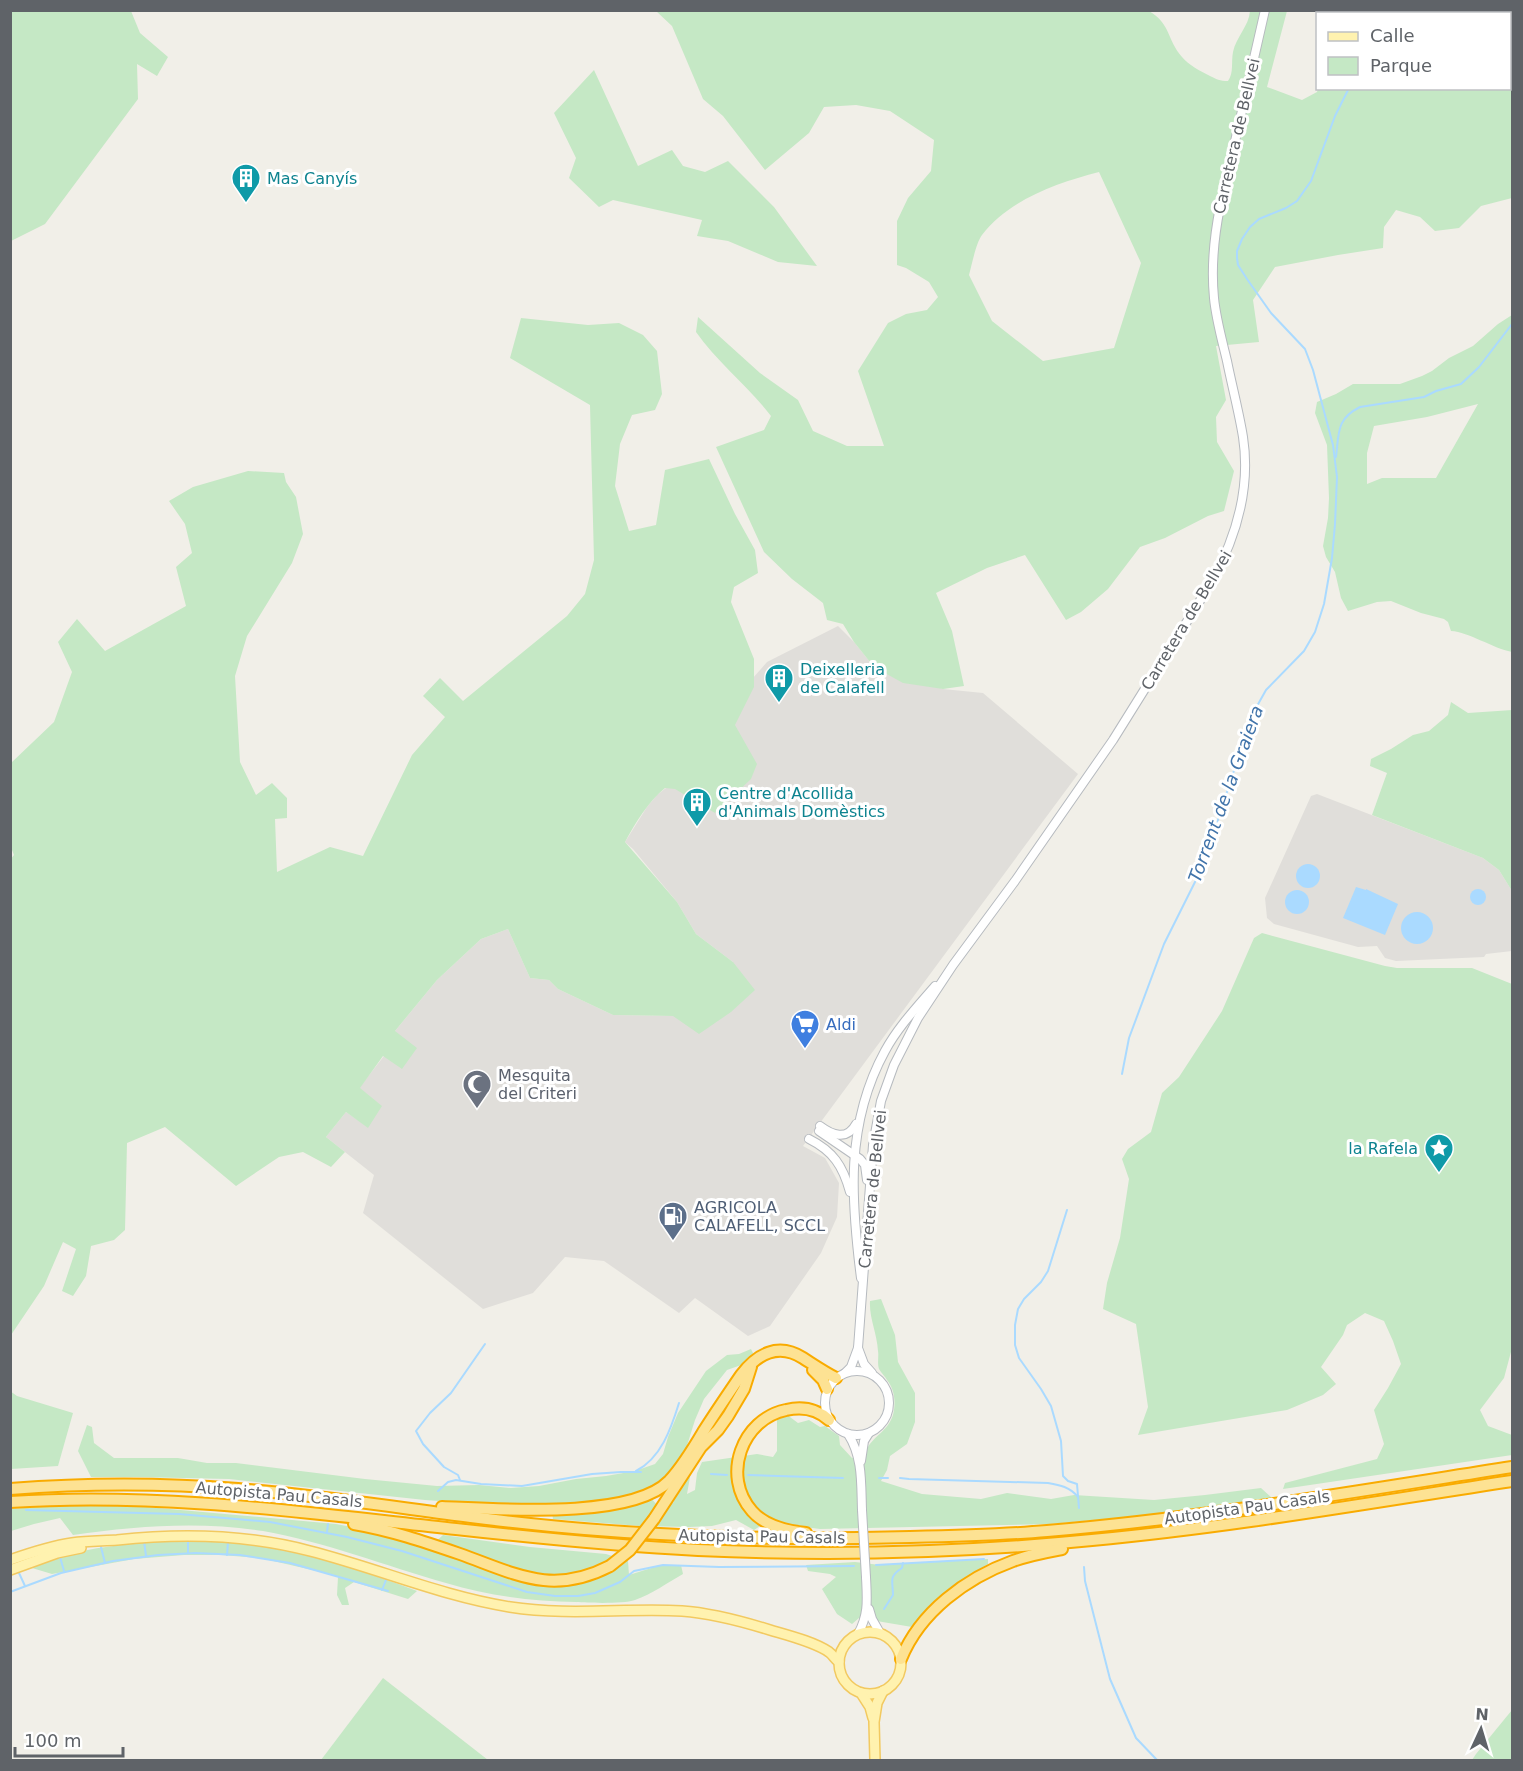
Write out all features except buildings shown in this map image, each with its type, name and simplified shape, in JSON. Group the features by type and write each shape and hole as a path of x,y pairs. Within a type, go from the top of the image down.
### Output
{"highway":[{"path":"397,1506 542,1510 617,1504 635,1500 651,1493 668,1481 741,1375 757,1357 776,1351 796,1354 822,1372 841,1375"},
{"path":"319,1513 340,1521 417,1539 507,1572 537,1580 569,1580 585,1577 610,1566 630,1550 654,1520 701,1447 728,1416 744,1389 750,1368 759,1360 775,1355 795,1358 818,1374 827,1389"},
{"path":"826,1539 815,1534 784,1530 769,1524 752,1511 740,1488 738,1458 741,1447 752,1429 765,1418 783,1411 801,1408 813,1410 829,1420"},
{"name":"Autopista Pau Casals","path":"10,1489 105,1484 196,1486 297,1494 472,1517 625,1532 826,1539 996,1534 1110,1525 1224,1511 1512,1467"},
{"name":"Autopista Pau Casals","path":"10,1503 60,1499 194,1502 319,1513 610,1545 724,1551 881,1553 1076,1542 1206,1527 1512,1481"},
{"path":"901,1659 911,1637 922,1623 936,1608 971,1581 1013,1561 1067,1548 1076,1542"}],"main road":[{"name":"Carretera de Bellvei","path":"841,1375 851,1367 858,1348 873,1144 887,1080 918,1018 953,965 1015,881 1113,740 1211,583 1237,525 1244,478 1243,439 1214,299 1212,268 1220,207 1265,10"},
{"name":"Carretera de Bellvei","path":"862,1288 853,1201 854,1155 863,1106 874,1072 886,1049 915,1009 953,965"},
{"path":"863,1106 853,1130 846,1135 836,1136 820,1128 865,1165 867,1176 865,1206 868,1220"},
{"path":"809,1139 822,1145 841,1167 853,1201"},
{"path":"858,1348 864,1364 883,1383 889,1395 888,1412 881,1424 868,1433 848,1434 836,1428 829,1420 825,1409 827,1389 841,1375 859,1370 873,1374"},
{"path":"860,1468 864,1441 868,1433"},
{"path":"10,1560 71,1543 178,1534 230,1537 310,1551 437,1591 488,1603 533,1610 639,1610 706,1613 830,1647 846,1643 858,1634 866,1620 860,1468 854,1443 848,1434"},
{"path":"10,1570 57,1553 115,1540"},
{"path":"867,1602 872,1619 880,1633"},
{"path":"858,1634 880,1633 892,1640 901,1659 900,1672 894,1683 883,1691 872,1694 861,1693"},
{"path":"846,1643 841,1652 840,1673 846,1683 861,1693 870,1707 874,1722"},
{"path":"813,1644 829,1652 839,1662"},
{"path":"875,1761 874,1722 877,1703 883,1691"}],"shaded area":[{"path":"838,626 874,667 943,689 983,693 1078,774 803,1146 825,1158 839,1183 837,1217 821,1253 770,1326 748,1336 695,1298 679,1313 604,1261 565,1257 533,1293 483,1309 363,1213 374,1175 326,1137 346,1112 368,1127 359,1088 384,1056 395,1031 437,980 481,939 508,929 530,978 549,980 558,989 613,1015 673,1016 733,962 696,934 677,902 625,842 647,807 666,788 736,697 767,662"},
{"path":"1317,794 1483,858 1499,870 1512,891 1512,951 1486,954 1484,957 1396,961 1385,958 1377,946 1358,947 1274,924 1267,918 1265,898 1311,796"}],"green space":[{"path":"11,10 131,11 140,33 168,57 157,76 137,64 138,99 45,224 11,241"},
{"path":"656,11 1149,11 1161,21 1177,51 1185,60 1212,77 1228,81 1231,74 1232,56 1250,11 1287,11 1267,87 1302,100 1318,90 1511,90 1511,12 1327,11 1512,11 1512,198 1481,206 1459,228 1435,231 1420,217 1396,210 1384,227 1383,248 1275,267 1253,300 1259,342 1216,346 1226,400 1216,417 1217,442 1234,471 1224,511 1140,547 1108,589 1081,612 1066,620 1025,555 987,568 936,593 952,631 964,686 943,689 903,683 874,667 843,624 827,620 823,603 792,579 764,552 716,447 764,430 771,416 696,332 698,317 760,373 798,400 813,431 847,446 884,446 858,371 888,323 906,314 927,310 938,297 929,282 897,265 897,221 908,198 931,171 934,140 890,111 856,105 824,107 809,133 765,170 723,116 703,99 672,26","holes":["1099,172 1141,263 1114,348 1043,361 992,321 969,275 980,239 993,222 1035,194 1067,181"]},
{"path":"594,70 638,166 672,150 683,166 705,172 728,161 774,207 817,266 778,262 728,241 697,236 702,220 613,200 599,207 569,178 576,158 554,113"},
{"path":"1512,315 1512,652 1451,631 1448,622 1444,619 1391,601 1377,602 1348,611 1341,598 1335,572 1326,557 1323,546 1329,498 1327,445 1315,413 1317,402 1353,384 1400,384 1422,376 1449,358 1473,346","holes":["1478,404 1436,478 1382,478 1367,484 1367,453 1374,426 1427,417"]},
{"path":"521,318 588,325 619,323 643,335 657,351 662,394 655,410 632,415 620,444 615,486 629,531 656,525 665,470 709,459 755,550 758,573 734,587 731,602 754,659 754,687 735,725 757,764 751,779 715,813 675,789 665,788 648,806 625,842 677,902 696,934 733,962 755,990 731,1012 699,1034 673,1016 613,1015 558,989 549,980 530,978 508,929 481,939 437,980 395,1031 417,1048 402,1069 383,1056 360,1088 382,1106 368,1128 346,1112 326,1137 345,1152 331,1167 303,1152 279,1157 236,1186 165,1127 127,1143 125,1230 114,1240 91,1246 86,1276 73,1296 62,1291 76,1249 63,1242 44,1286 11,1335 10,860 14,855 10,845 11,763 54,722 72,672 58,642 77,619 105,651 186,606 176,567 192,553 185,524 169,501 193,487 248,471 284,473 286,482 296,497 303,534 292,563 247,636 235,676 240,762 256,795 272,783 287,798 287,818 275,819 277,872 330,847 363,856 412,755 445,717 423,696 440,678 463,701 567,616 585,594 594,560 590,405 510,358"},
{"path":"1451,702 1468,713 1512,710 1512,891 1499,870 1483,858 1372,815 1387,773 1370,766 1371,759 1413,735 1429,731 1448,715"},
{"path":"1262,933 1385,966 1472,968 1512,984 1512,1348 1504,1378 1480,1410 1488,1426 1512,1435 1512,1455 1283,1489 1285,1483 1377,1459 1384,1444 1374,1410 1401,1364 1384,1321 1365,1313 1347,1325 1343,1335 1321,1367 1336,1384 1323,1395 1287,1410 1138,1435 1148,1407 1136,1324 1103,1309 1107,1283 1120,1238 1129,1179 1122,1159 1128,1149 1151,1132 1162,1093 1179,1077 1222,1011 1254,938"},
{"path":"881,1299 895,1335 898,1362 915,1393 915,1422 907,1444 890,1456 887,1470 881,1481 922,1494 981,1499 1007,1493 1051,1499 1074,1495 1154,1500 1261,1488 1272,1498 1140,1516 1050,1524 820,1529 782,1524 771,1519 754,1530 736,1520 712,1526 640,1526 553,1519 551,1504 425,1500 229,1479 91,1477 78,1451 87,1425 92,1427 94,1443 114,1458 178,1458 207,1463 236,1463 437,1486 479,1485 511,1488 606,1476 635,1471 655,1464 663,1454 678,1413 706,1371 727,1355 739,1354 751,1349 754,1355 744,1364 727,1370 704,1399 685,1452 651,1498 657,1505 673,1503 684,1479 690,1477 687,1494 695,1490 697,1473 702,1462 757,1454 773,1457 777,1451 777,1420 786,1414 798,1423 809,1420 820,1427 825,1426 839,1436 840,1445 852,1458 866,1451 890,1421 894,1406 892,1388 879,1369 871,1313 870,1301"},
{"path":"10,1391 17,1396 73,1413 58,1466 11,1469"},
{"path":"78,1504 147,1507 336,1524 430,1547 443,1535 530,1547 606,1554 628,1561 629,1575 661,1565 681,1565 683,1574 647,1595 630,1601 598,1603 543,1600 462,1588 333,1548 263,1531 191,1525 120,1529 73,1535 60,1518 11,1531 11,1509"},
{"path":"161,1541 203,1541 271,1548 345,1566 417,1591 408,1599 354,1582 345,1588 349,1605 342,1605 337,1595 338,1577 334,1575 260,1558 221,1555 134,1559 52,1574 32,1568 59,1557 84,1551"},
{"path":"988,1559 988,1564 955,1584 912,1627 859,1618 852,1624 837,1614 822,1589 836,1577 808,1571 806,1565 855,1562 880,1565"},
{"path":"383,1678 488,1760 321,1760"},
{"path":"1512,1710 1512,1760 1472,1760 1476,1754"}],"water":[{"path":"1308,864 1313,865 1319,871 1319,881 1313,887 1308,888 1303,887 1297,881 1296,876 1297,871 1303,865"},
{"path":"1356,887 1366,889 1398,904 1385,935 1343,918"},
{"path":"1478,889 1486,897 1478,905 1470,897"},
{"path":"1297,890 1305,894 1309,902 1305,910 1297,914 1289,910 1285,902 1289,894"},
{"path":"1417,912 1428,917 1433,928 1428,939 1417,944 1406,939 1401,928 1406,917"}],"waterway":[{"name":"Torrent de la Graiera","path":"1122,1074 1129,1038 1164,944 1203,866 1252,715 1266,690 1304,651 1315,632 1324,604 1335,524 1337,477 1333,445 1305,349 1271,313 1247,279 1238,265 1237,251 1250,227 1259,219 1297,201 1311,181 1335,116 1348,90"},
{"path":"1336,457 1340,428 1352,412 1360,407 1424,397 1461,384 1479,367 1512,324"},
{"name":"Torrent de la Graiera","path":"1067,1210 1048,1271 1018,1309 1015,1345 1019,1358 1051,1406 1061,1441 1063,1476 1068,1481 1077,1484 1079,1508"},
{"path":"460,1480 458,1475 444,1467 423,1444 416,1431 430,1413 451,1393 485,1344"},
{"path":"636,1471 652,1459 664,1442 679,1403"},
{"path":"438,1491 448,1482 456,1480 522,1486 592,1474 641,1472"},
{"path":"711,1474 727,1475"},
{"path":"748,1475 843,1478"},
{"path":"879,1478 888,1478"},
{"path":"900,1478 1048,1483 1068,1489 1078,1497"},
{"path":"26,1510 179,1514 270,1522 347,1537 402,1551 527,1592 555,1596 595,1593 620,1582 634,1571 663,1565 854,1566"},
{"path":"327,1532 328,1524"},
{"path":"188,1540 188,1553"},
{"path":"144,1541 146,1556"},
{"path":"227,1555 228,1542"},
{"path":"101,1547 105,1563"},
{"path":"10,1592 61,1573 113,1561 196,1553 240,1555 290,1563 388,1591"},
{"path":"60,1557 64,1571"},
{"path":"876,1565 984,1559"},
{"path":"884,1609 893,1595 893,1577 902,1568 903,1563"},
{"name":"Torrent de la Graiera","path":"1084,1567 1085,1581 1110,1679 1136,1738 1157,1760"},
{"path":"19,1573 25,1586"},
{"path":"382,1590 386,1580"}],"place":[{"name":"Mas Canyís","path":"246,204"},
{"name":"Deixelleria de Calafell","path":"779,704"},
{"name":"Centre d'Acollida d'Animals Domèstics","path":"697,828"},
{"name":"Aldi","path":"805,1050"},
{"name":"Mesquita del Criteri","path":"477,1110"},
{"name":"la Rafela","path":"1439,1174"},
{"name":"AGRICOLA CALAFELL, SCCL","path":"673,1242"}]}
